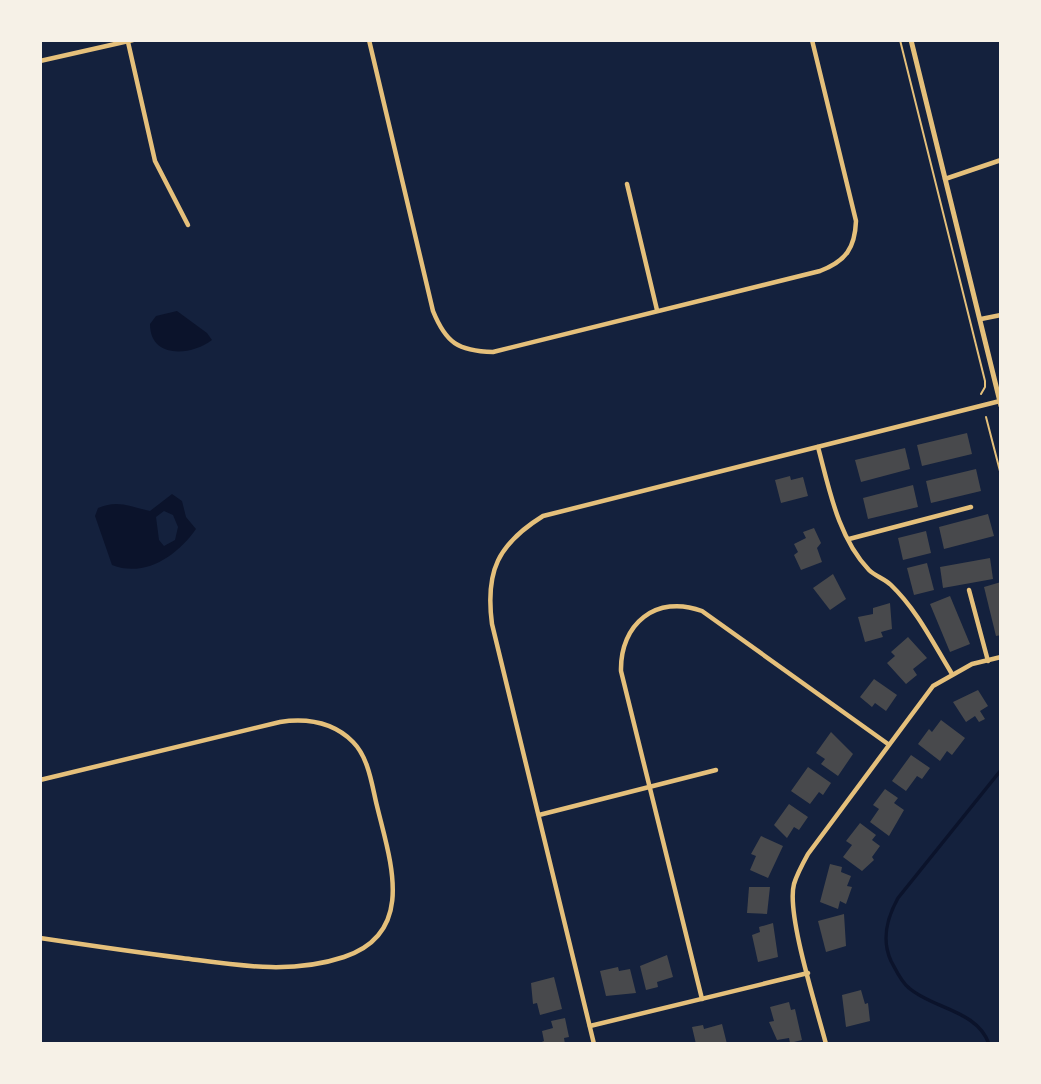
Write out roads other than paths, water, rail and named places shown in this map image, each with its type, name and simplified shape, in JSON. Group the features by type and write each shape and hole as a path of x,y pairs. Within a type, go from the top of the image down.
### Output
{"street":[{"path":"369,40 433,311 442,332 452,342 468,351 493,352 820,271 837,264 849,253 856,240 856,221 812,40"},
{"path":"594,1044 490,612 490,577 506,545 521,529 543,516 1000,404 911,40"},
{"path":"40,61 130,41 155,161 188,225"},
{"path":"945,179 1001,160"},
{"path":"627,184 657,310"},
{"path":"981,319 1001,314"},
{"path":"818,447 836,514 849,539 869,570 889,583 913,609 952,674"},
{"path":"849,539 971,507"},
{"path":"969,590 988,661"},
{"path":"702,999 621,671 620,652 626,637 642,618 673,604 702,611 888,744"},
{"path":"826,1044 794,910 793,886 808,854 933,686 952,674 1001,657"},
{"path":"40,780 280,722 301,719 322,723 354,743 367,766 393,872 394,891 393,906 384,927 359,951 344,957 278,969 40,938"},
{"path":"539,815 716,770"},
{"path":"590,1027 808,972"}],"water":[{"path":"177,311 207,333 212,340 183,351 164,349 157,344 150,324 156,316"},
{"path":"172,494 182,501 186,517 196,529 180,548 159,562 136,569 112,565 95,516 98,508 118,504 150,511","holes":["164,511 173,515 178,527 175,540 164,546 159,540 156,517"]}],"waterway":[{"path":"989,1044 975,1024 919,995 906,985 891,961 886,937 888,921 898,898 1001,770"}]}
